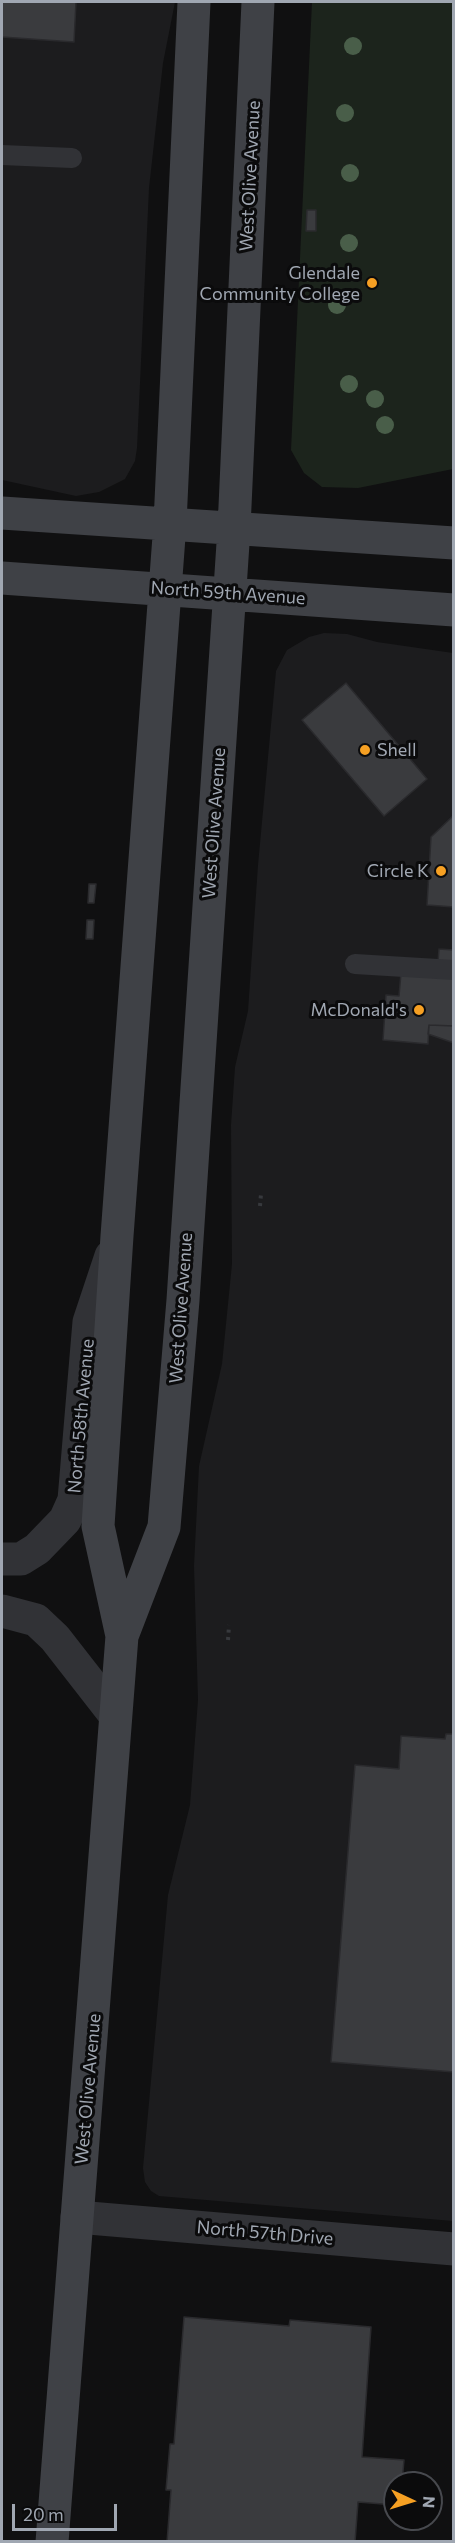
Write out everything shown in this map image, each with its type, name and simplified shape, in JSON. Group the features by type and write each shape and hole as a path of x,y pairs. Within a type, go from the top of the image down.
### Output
{"main road":[{"name":"West Olive Avenue","path":"122,1636 98,1526 117,1236 170,523 194,2"},
{"name":"West Olive Avenue","path":"52,2541 122,1636 164,1527 183,1300 234,528 258,2"},
{"path":"2,513 453,543"},
{"name":"North 59th Avenue","path":"2,578 453,610"}],"street":[{"name":"North 58th Avenue","path":"2,1559 21,1558 37,1549 65,1520 74,1500 89,1322 117,1236"},
{"path":"2,1611 36,1620 55,1638 115,1715"},
{"name":"North 57th Drive","path":"77,2217 453,2249"}],"lane":[{"path":"2,154 72,158"},
{"path":"355,964 453,970"}],"path":[{"path":"260,1206 261,1194"},
{"path":"228,1640 229,1625"}],"shaded area":[{"path":"2,2 175,2 163,63 149,188 135,461 125,479 99,492 76,496 2,480"},
{"name":"Glendale Community College","path":"312,2 453,2 453,469 358,488 322,487 304,473 291,450"},
{"path":"324,633 347,634 377,642 453,653 453,2221 159,2196 151,2191 145,2182 143,2168 168,1895 190,1805 198,1700 194,1566 199,1466 222,1364 232,1264 231,1125 235,1067 248,1011 258,865 276,671 287,650 309,637"}],"building":[{"path":"2,2 76,2 74,42 2,37"},
{"path":"307,210 316,210 316,231 306,231"},
{"name":"Shell","path":"346,683 427,779 384,816 302,720"},
{"name":"Circle K","path":"454,815 454,907 427,905 431,837"},
{"path":"89,884 96,884 94,903 88,903"},
{"path":"87,920 94,920 93,939 86,939"},
{"path":"439,949 454,950 454,976 437,975"},
{"name":"McDonald's","path":"401,973 454,976 454,1026 429,1025 428,1044 383,1040 386,995 399,996"},
{"path":"429,1025 454,1026 454,1043 428,1034"},
{"path":"446,1734 454,1734 454,2072 331,2062 355,1765 399,1769 401,1736 445,1739"},
{"path":"184,2317 289,2326 290,2320 371,2327 362,2457 404,2460 403,2471 383,2471 383,2504 358,2502 355,2542 167,2542 171,2490 166,2490 170,2444 174,2444"}],"place":[{"name":"Glendale Community College","path":"372,283"},
{"name":"Shell","path":"365,750"},
{"name":"Circle K","path":"441,871"},
{"name":"McDonald's","path":"419,1010"}]}
